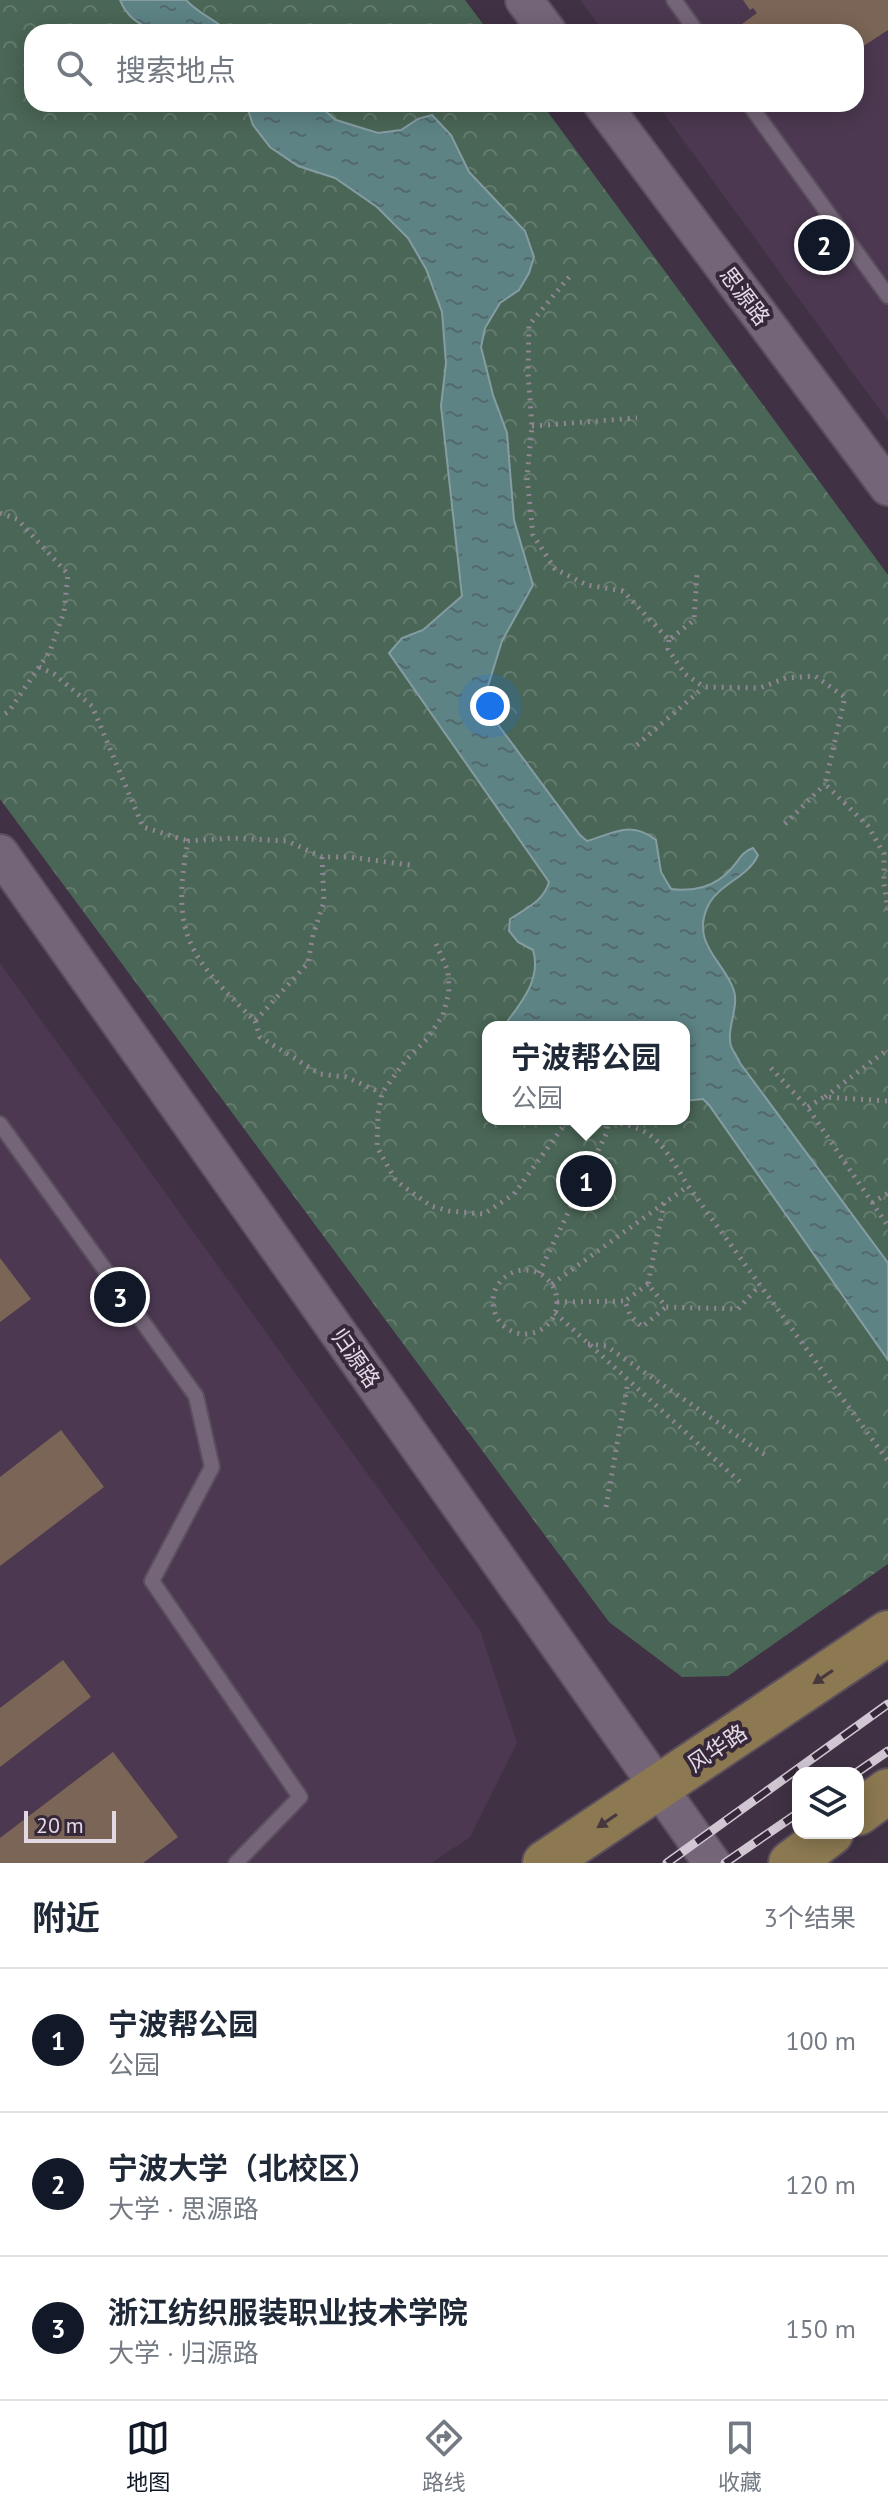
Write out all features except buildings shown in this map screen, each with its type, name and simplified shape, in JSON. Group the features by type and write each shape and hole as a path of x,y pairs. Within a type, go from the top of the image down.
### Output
{"main road":[{"name":"风华路","path":"545,1863 888,1633"},
{"path":"864,1809 888,1791"},
{"path":"791,1863 823,1839"}],"street":[{"path":"524,0 542,24"},
{"name":"思源路","path":"608,112 888,487"},
{"name":"归源路","path":"0,853 712,1863"}],"lane":[{"path":"674,0 691,24"},
{"path":"755,112 888,296"},
{"path":"0,1124 196,1396 212,1467 152,1581 300,1797 236,1863"}],"path":[{"path":"569,277 529,325 528,373 532,426 527,477 533,535 555,569 587,585 623,591 669,640"},
{"path":"532,426 637,418"},
{"path":"0,513 17,519 68,574 64,612 50,651 9,711 0,717"},
{"path":"697,575 694,620 669,640 668,649 685,674 704,687 760,688 786,678 815,676 845,697 825,784 785,824"},
{"path":"39,667 54,674 92,706 143,827 188,841 232,838 287,841 322,857 410,865"},
{"path":"637,745 704,687"},
{"path":"825,784 868,826 884,854 888,910"},
{"path":"188,841 182,872 181,905 189,943 201,963 222,990 255,1021 260,1037 320,1074 346,1077 382,1093"},
{"path":"255,1021 308,963 324,902 322,857"},
{"path":"436,944 448,971 449,992 443,1015 382,1093 378,1113 377,1147 396,1181 431,1206 484,1214 514,1194 564,1125"},
{"path":"808,1108 888,1049"},
{"path":"771,1068 808,1108 888,1226"},
{"path":"824,1097 888,1101"},
{"path":"539,1273 608,1125"},
{"path":"626,1125 652,1135 666,1150 688,1186 888,1461"},
{"path":"552,1284 688,1186"},
{"path":"872,1203 888,1193"},
{"path":"557,1302 625,1301 648,1284 664,1203"},
{"path":"523,1270 539,1273 552,1284 557,1302 555,1313 545,1328 527,1335 510,1332 496,1318 493,1293 502,1279 523,1270"},
{"path":"648,1284 666,1307"},
{"path":"625,1301 630,1315 642,1327 666,1307 738,1309 760,1285"},
{"path":"555,1313 740,1482"},
{"path":"587,1344 606,1346 768,1457"},
{"path":"606,1507 628,1381"}],"shaded area":[{"path":"580,0 888,0 888,421 663,112 864,112 864,24 598,24"},
{"path":"0,963 480,1630 517,1743 470,1837 431,1863 0,1863"}],"green space":[{"path":"0,0 465,0 483,24 24,24 24,112 548,112 888,575 888,1564 728,1676 682,1677 609,1622 0,799"}],"water":[{"path":"120,0 186,0 218,24 141,24 128,14"},
{"path":"249,112 326,112 336,120 378,133 401,130 418,119 432,115 451,135 469,172 525,231 534,257 529,273 519,290 500,303 485,328 481,347 493,395 507,433 514,520 533,585 502,641 484,699 496,722 580,835 587,841 630,829 647,834 656,840 661,872 671,889 695,889 711,884 724,876 749,850 753,848 758,855 747,870 712,900 703,921 706,943 734,991 731,1046 740,1063 888,1263 888,1360 709,1105 703,1099 690,1100 690,1021 507,1021 528,991 535,961 533,950 518,942 509,931 510,919 538,899 549,882 389,653 402,638 423,630 462,596 441,406 446,363 442,312 426,269 408,238 377,207 335,178 298,166 270,147 253,125"}],"railway":[{"path":"667,1863 888,1704"},
{"path":"864,1768 888,1751"},
{"path":"725,1863 792,1817"}],"place":[{"name":"宁波大学（北校区）","path":"824,245"},
{"name":"宁波帮公园","path":"586,1181"},
{"name":"浙江纺织服装职业技术学院","path":"120,1297"}]}
